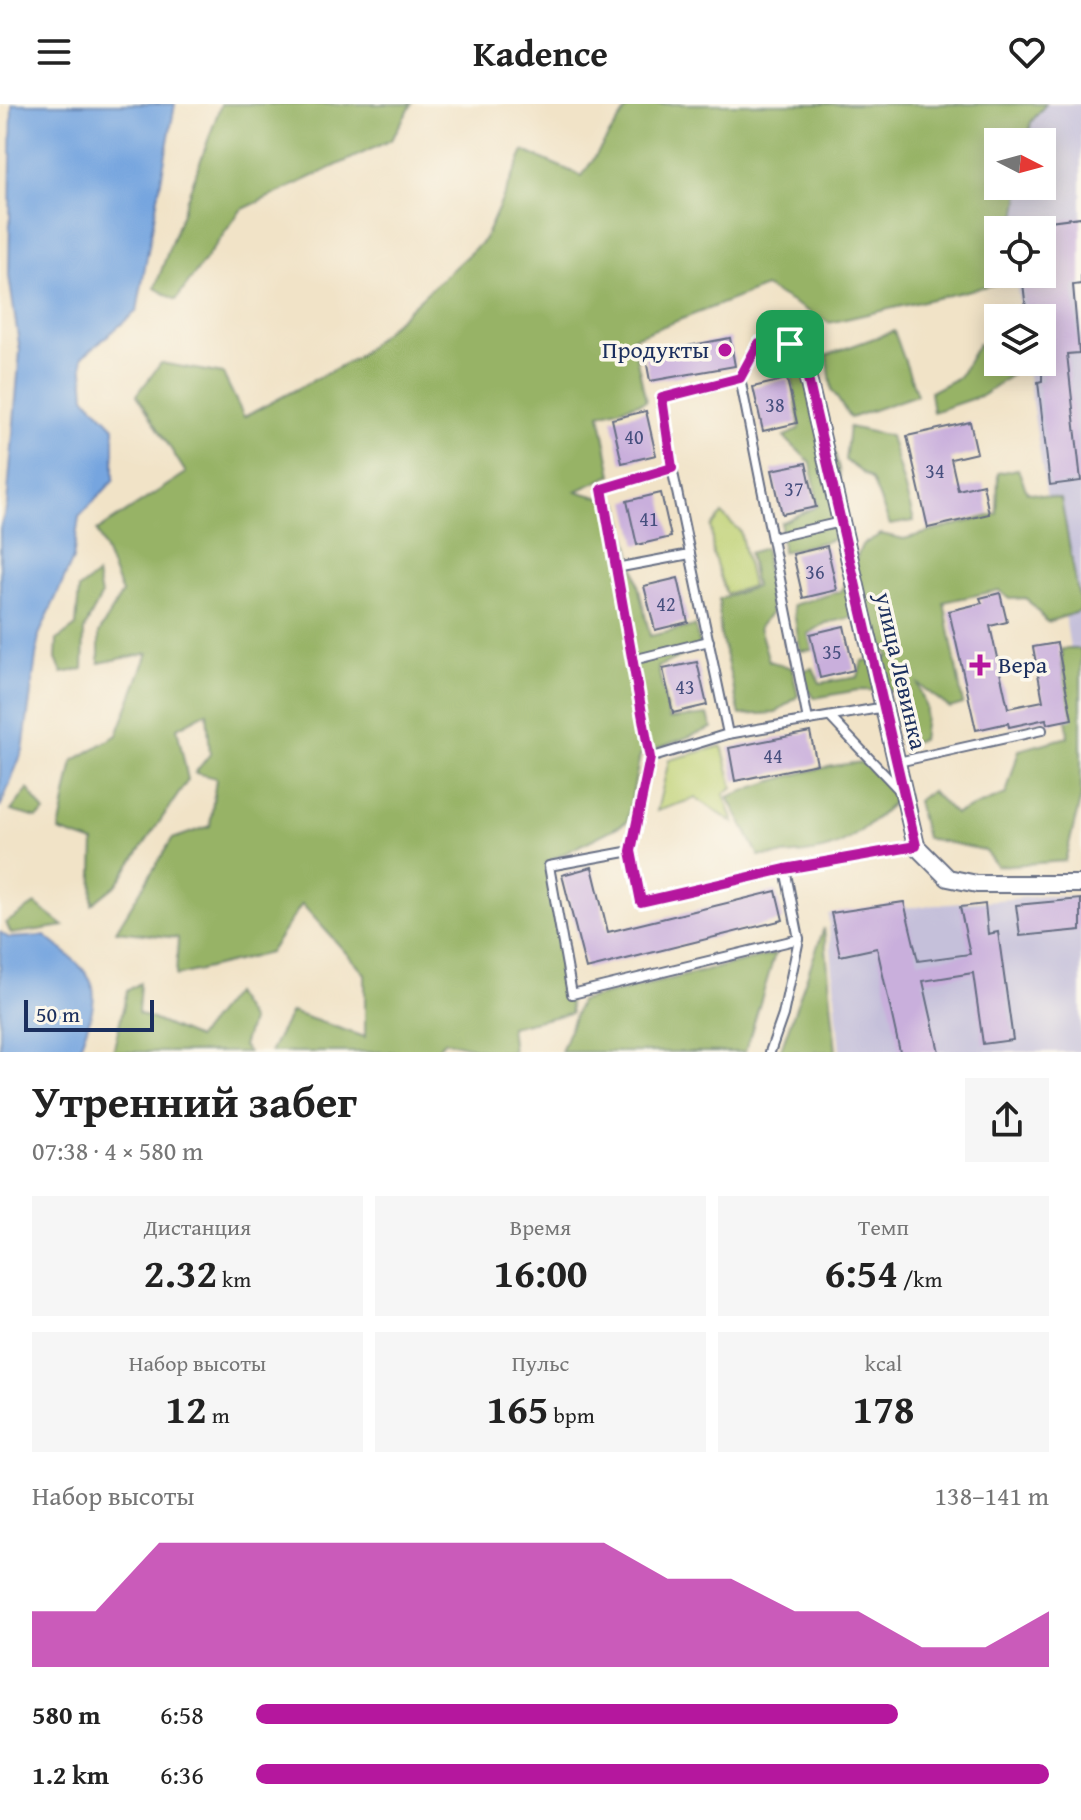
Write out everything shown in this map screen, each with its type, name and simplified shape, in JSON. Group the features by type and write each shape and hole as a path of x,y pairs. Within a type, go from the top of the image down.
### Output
{"street":[{"name":"улица Левинка","path":"808,379 916,846"},
{"path":"916,846 948,878 977,884 1081,884"}],"lane":[{"path":"808,379 790,344 759,343 740,378 808,720"},
{"path":"728,734 672,468 662,398 740,378"},
{"path":"672,468 602,489 650,758 631,851 641,902 785,869 916,846"},
{"path":"772,538 842,521"},
{"path":"616,568 690,554"},
{"path":"633,660 709,641"},
{"path":"650,758 728,734 886,707"},
{"path":"830,717 905,796"},
{"path":"898,762 1042,730"},
{"path":"631,851 549,866 572,994 799,939"},
{"path":"770,1052 783,1015 799,939 785,869"}],"shaded area":[{"path":"1034,104 1081,104 1081,720 1028,376 1056,376 1056,304 1019,304 1017,288 1056,288 1056,216 1012,216 1013,200 1056,200 1056,128 1028,128"},
{"path":"1045,896 1081,897 1081,1052 840,1052 828,914"}],"green space":[{"path":"221,104 412,104 391,140 241,210 176,300 155,288"},
{"path":"630,104 1046,104 1031,122 1030,128 984,128 984,200 1019,200 1016,216 984,216 984,287 829,323 765,287 632,338 646,401 600,414 612,475 576,491 619,503 650,636 695,626 700,647 658,667 669,719 708,715 712,728 640,755 627,822 545,863 571,1013 510,1027 513,1052 492,1052 444,1041 436,1052 270,1052 291,1012 365,1037 365,974 302,904 269,953 176,976 178,938 116,931 172,839 210,826 216,778 195,773 210,754 207,712 177,728 188,780 117,884 92,904 94,843 59,831 73,761 117,735 148,653 99,663 99,633 122,593 97,531 186,473 137,395 161,363 223,374 244,417 356,358 484,240 524,151 582,176"},
{"path":"894,331 917,395 850,418 832,390 827,355"},
{"path":"978,344 984,350 984,376 1010,376 983,395 933,412 930,392 959,377"},
{"path":"760,355 811,359 839,469 842,502 835,539 782,552 781,523 818,506 811,463 784,437 800,428 792,377 757,365"},
{"path":"849,427 890,436 914,521 890,525 872,480 845,460"},
{"path":"1018,469 1027,492 1061,499 1081,611 1047,622 1026,598 1009,599 999,590 944,602 963,704 950,708 918,684 926,708 922,740 901,744 894,691 858,690 815,698 806,688 802,671 813,668 820,683 858,677 862,661 889,657 869,614 826,623 808,634 812,650 800,651 793,605 842,591 862,545 881,534 904,539 997,514 998,473"},
{"path":"722,514 740,531 752,586 726,594 713,554 711,527"},
{"path":"765,548 771,613 759,627 769,661 792,668 798,696 776,713 740,715 720,632 719,599 755,587 749,553"},
{"path":"97,575 101,596 84,630 83,669 62,673 56,659 57,640 76,626 79,589"},
{"path":"1061,649 1081,649 1081,797 1065,861 997,866 984,850 926,838 917,801 931,791 955,814 1006,794 1019,750 1068,737"},
{"path":"722,746 733,787 724,794 734,823 696,798 657,811 669,760"},
{"path":"867,762 898,798 864,829 822,850 759,856 728,797 796,774"},
{"path":"28,789 45,812 37,818 11,811"},
{"path":"35,904 64,926 11,934 6,923"},
{"path":"824,928 836,1052 780,1052"},
{"path":"775,954 745,1052 561,1052 580,1001"},
{"path":"140,983 138,1013 197,1038 233,993 251,1021 243,1046 248,1052 113,1052 127,991"}],"water":[{"path":"12,104 175,104 137,311 82,357 85,397 114,427 114,480 79,517 73,559 39,635 23,750 0,808 0,529 7,505 20,351 9,276"},
{"path":"0,932 9,938 45,936 87,975 94,997 78,1052 0,1052"}],"building":[{"path":"1081,217 1081,284 1073,285 1079,353 1067,354 1081,481 1050,485 1038,382 1042,381 1042,376 1056,376 1056,304 1025,304 1024,288 1056,288 1056,220"},
{"path":"730,338 735,366 650,381 645,354"},
{"path":"787,379 797,423 763,431 753,387"},
{"path":"646,411 656,455 622,463 612,419"},
{"path":"970,422 977,453 951,459 958,490 983,484 989,514 928,528 907,436"},
{"path":"806,463 816,507 782,514 772,470"},
{"path":"661,493 671,537 637,545 627,501"},
{"path":"827,546 837,590 803,598 793,554"},
{"path":"678,578 688,622 655,630 644,586"},
{"name":"Вера","path":"1000,593 1007,622 990,626 1008,708 1043,701 1033,647 1057,643 1072,719 1047,724 1046,719 1009,727 1008,723 976,730 949,611 982,603 980,598"},
{"path":"844,626 854,670 820,678 810,634"},
{"path":"697,662 707,705 673,713 663,669"},
{"path":"810,732 817,764 735,781 729,748"},
{"path":"592,867 608,932 776,891 783,920 586,969 562,875"},
{"path":"1081,899 1081,930 1020,936 1016,905"},
{"path":"904,902 918,961 970,954 960,907 985,904 988,934 998,932 1013,1040 983,1044 973,973 923,981 939,1052 900,1052 877,948 840,956 831,913"}],"place":[{"name":"Продукты","path":"725,350"},
{"name":"Вера","path":"980,665"}],"route":[{"path":"759,343 790,344 808,379 916,846 785,869 641,902 631,851 640,819 650,758 602,489 672,468 662,398 740,378 759,343"}]}
